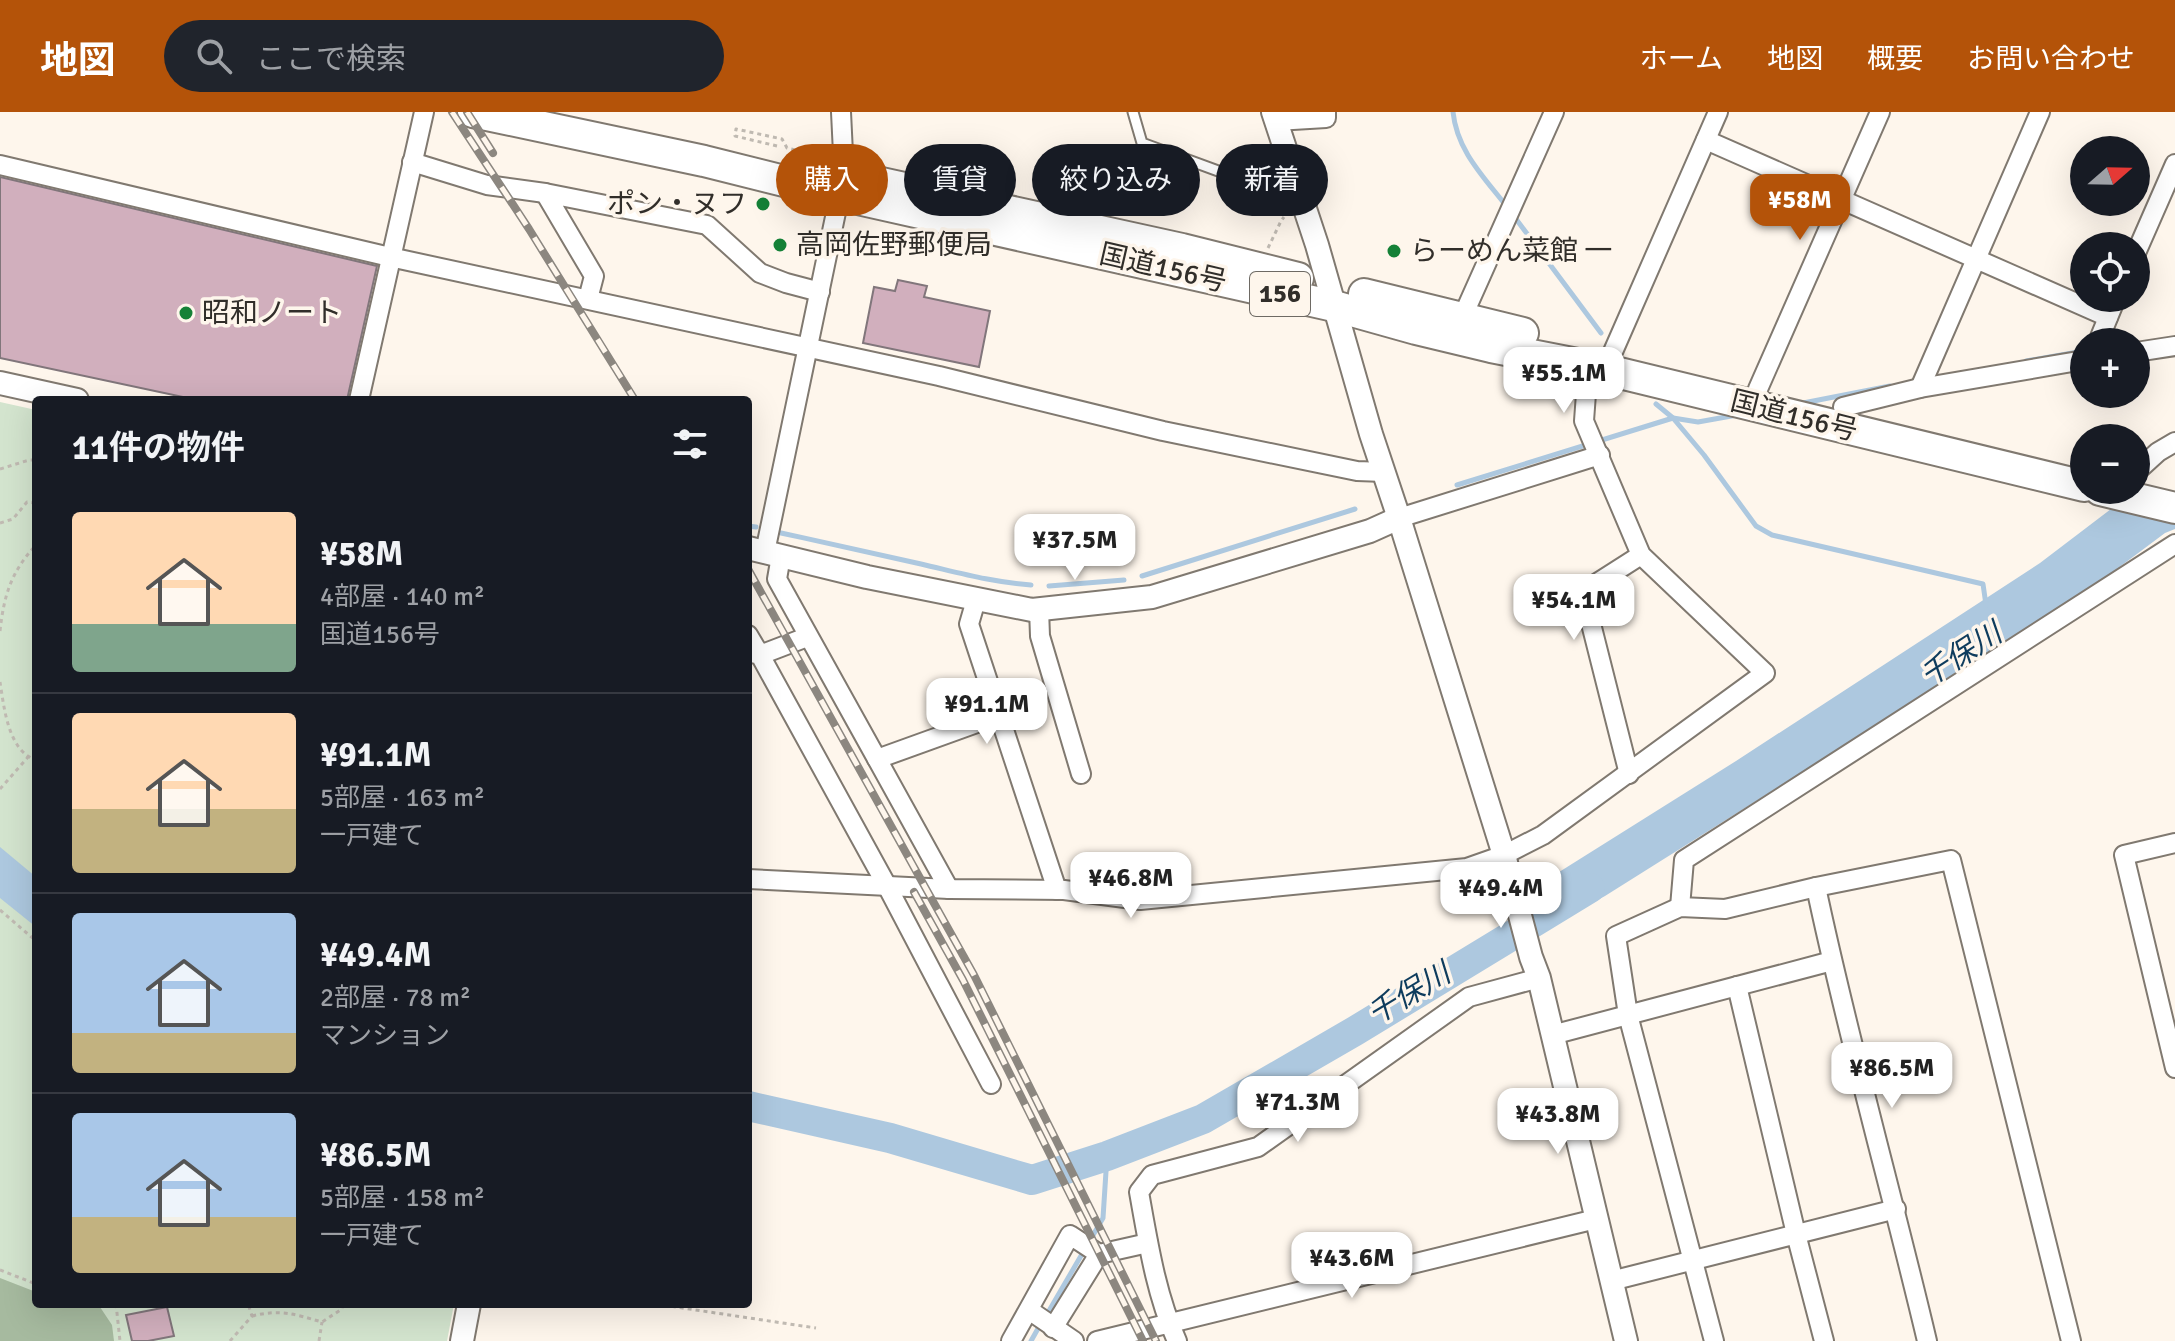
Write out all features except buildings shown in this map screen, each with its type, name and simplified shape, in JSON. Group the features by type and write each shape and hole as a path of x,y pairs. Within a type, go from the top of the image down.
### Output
{"highway":[{"name":"国道156号","path":"473,112 703,167 776,172"},
{"name":"国道156号","path":"566,112 776,161"},
{"name":"国道156号","path":"888,188 1331,296 1462,318 1600,360 2070,482"},
{"name":"国道156号","path":"1331,296 1431,333 1758,389 1843,407 2070,465"},
{"path":"2150,488 2175,491"},
{"path":"2150,497 2175,508"}],"street":[{"path":"360,396 424,112"},
{"path":"841,112 844,144"},
{"path":"1284,144 1275,117 1326,118 1326,112"},
{"path":"1462,318 1554,112"},
{"path":"752,879 949,889 1057,890 1140,900 1467,868 1504,855 1543,835 1765,673 1641,555 1584,421 1600,360 1718,112"},
{"path":"1758,389 1880,112"},
{"path":"1920,388 2040,112"},
{"path":"1706,140 2108,317"},
{"path":"412,162 487,185 545,193 707,225 732,252 760,273 820,292"},
{"path":"2145,232 2175,164"},
{"path":"0,165 390,257 588,299 717,321 808,346 1163,431 1357,471 1384,472"},
{"path":"545,193 594,276 588,299"},
{"path":"835,216 764,552 807,637 949,889"},
{"path":"1308,216 1371,434 1515,892 1626,1341"},
{"path":"2104,328 2110,312"},
{"path":"2150,350 2175,346"},
{"path":"1843,407 1920,388 2070,362"},
{"path":"0,383 59,396"},
{"path":"2150,460 2175,442"},
{"path":"764,552 867,577 1032,610 1152,597 1370,531 1399,518 1600,455"},
{"path":"1680,907 1684,860 2175,544"},
{"path":"1629,774 1583,592 1641,555"},
{"path":"976,600 969,624 1057,890"},
{"path":"1039,609 1040,636 1081,774"},
{"path":"807,637 754,653 887,886 991,1084"},
{"path":"877,759 999,715"},
{"path":"2175,843 2124,855 2175,1068"},
{"path":"1714,1341 1628,1015 1616,936 1680,907 1725,909 1951,860 2071,1341"},
{"path":"1816,887 1927,1341"},
{"path":"1552,1035 1832,961"},
{"path":"1177,1341 1169,1323 1148,1243 1139,1192 1152,1175 1258,1147 1469,997 1535,968"},
{"path":"1737,986 1824,1341"},
{"path":"1611,1281 1896,1209"},
{"path":"1097,1341 1596,1219"},
{"path":"1011,1341 1070,1235 1099,1254"},
{"path":"1053,1328 1099,1254 1148,1243"},
{"path":"462,1341 468,1308"},
{"path":"1029,1310 1074,1341"}],"lane":[{"path":"1133,112 1142,143 1216,170"}],"path":[{"path":"776,146 735,136 736,129 782,139 785,144"},
{"path":"1265,256 1284,217"},
{"path":"0,469 32,460"},
{"path":"0,523 13,519 27,502 32,503"},
{"path":"0,631 3,603 12,575 32,550"},
{"path":"0,682 9,731 32,758"},
{"path":"0,789 28,757"},
{"path":"0,910 32,938"},
{"path":"0,1270 32,1282"},
{"path":"116,1308 120,1341"},
{"path":"249,1308 252,1316"},
{"path":"289,1308 290,1313"},
{"path":"319,1341 322,1322 342,1308"},
{"path":"683,1308 816,1328"},
{"path":"230,1341 252,1316 272,1311 322,1322"}],"green space":[{"path":"0,402 32,409 32,1308 453,1308 447,1341 0,1341"},
{"path":"0,1278 32,1290 32,1308 101,1308 112,1325 114,1341 0,1341"}],"water":[{"path":"2111,509 2175,524 2175,529 2165,533 2070,604 1605,896 1560,921 1548,879 2040,563"},
{"path":"0,847 32,874 32,924 0,898"}],"waterway":[{"path":"1453,112 1466,151 1507,207"},
{"path":"1513,215 1601,333"},
{"path":"2026,361 2070,353"},
{"path":"1798,404 1890,386"},
{"path":"1656,404 1673,418 1704,455 1756,526 1772,535 1983,584 1986,605"},
{"path":"1457,485 1673,418 1698,422 1737,415"},
{"path":"1142,576 1355,509"},
{"path":"752,526 756,527"},
{"path":"781,533 976,577 1031,585"},
{"path":"1049,586 1124,580"},
{"name":"千保川","path":"752,1107 890,1138 1032,1180 1107,1156 1203,1119 1590,888"},
{"path":"1046,1316 1103,1218 1107,1156"},
{"path":"1031,1341 1040,1325"}],"railway":[{"path":"452,112 633,396"},
{"path":"467,112 493,153"},
{"path":"752,576 974,975 1156,1341"},
{"path":"914,892 963,980 1143,1341"}],"place":[{"name":"ポン・ヌフ","path":"763,204"},
{"name":"高岡佐野郵便局","path":"780,245"},
{"name":"らーめん菜館 一","path":"1394,251"},
{"name":"昭和ノート","path":"186,313"}]}
